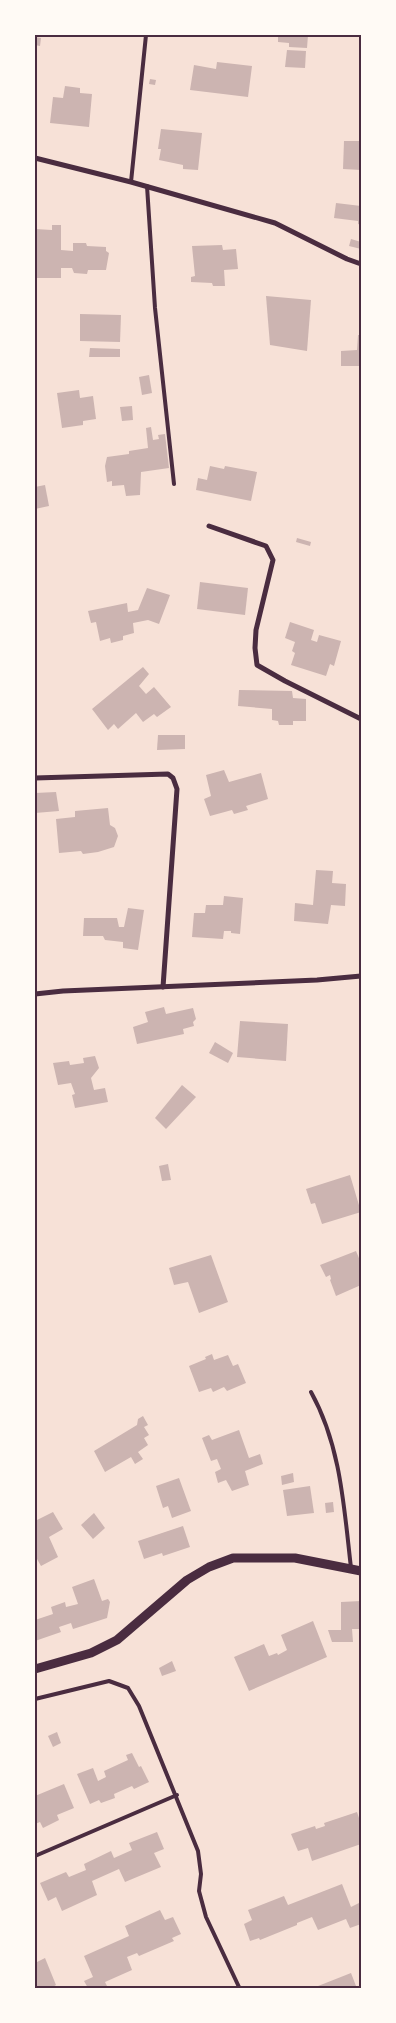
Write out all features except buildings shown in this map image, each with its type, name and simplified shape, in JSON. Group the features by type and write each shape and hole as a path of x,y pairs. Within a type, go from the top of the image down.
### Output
{"street":[{"path":"35,158 147,186 275,223 347,259 361,264"},
{"path":"209,526 266,546 273,560 256,630 254,648 257,665 361,719"},
{"path":"35,778 168,774 173,778 177,789 163,987"},
{"path":"35,994 62,991 317,980 361,976"},
{"path":"35,1669 91,1653 117,1640 187,1580 209,1567 233,1558 295,1558 361,1571"}],"lane":[{"path":"131,182 146,35"},
{"path":"147,186 155,308 174,484"},
{"path":"311,1392 322,1413 341,1479 351,1568"},
{"path":"35,1699 109,1681 128,1688 139,1706 198,1851 201,1874 199,1891 206,1917 239,1988"},
{"path":"35,1856 177,1796"}]}
